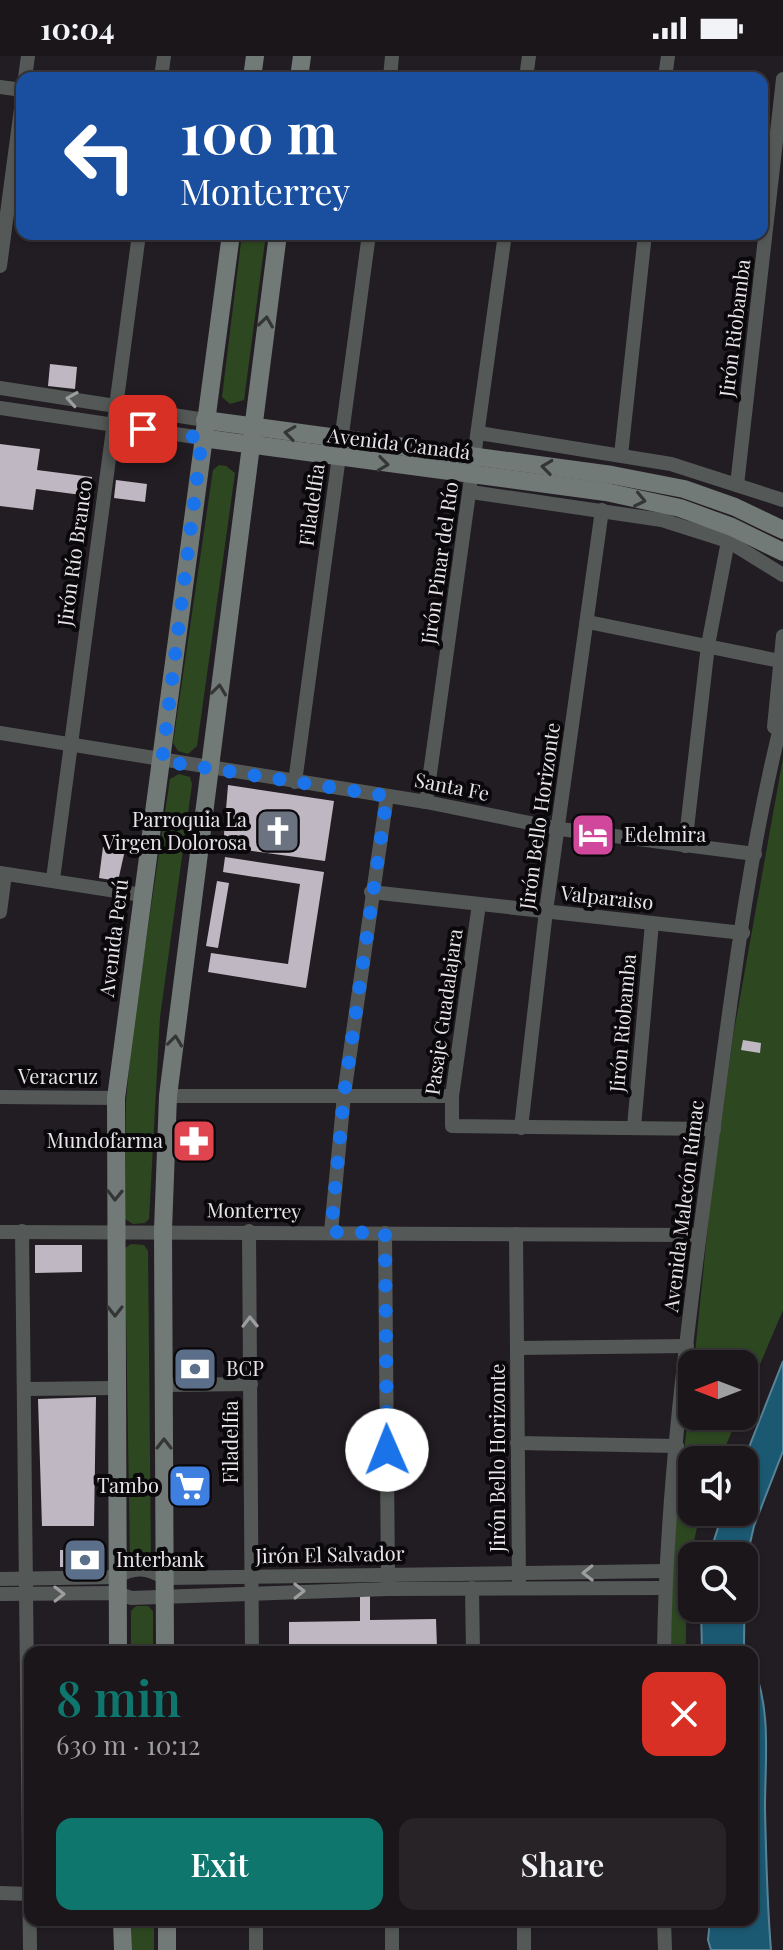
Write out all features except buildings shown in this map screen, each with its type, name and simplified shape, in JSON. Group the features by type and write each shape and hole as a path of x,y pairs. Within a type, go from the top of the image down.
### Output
{"main road":[{"name":"Avenida Perú","path":"118,1646 114,1233 116,1098 230,240"},
{"path":"165,1646 163,1230 168,1096 277,240"},
{"name":"Avenida Canadá","path":"204,429 251,436 341,440 473,475 612,475 684,489 735,507 783,530"},
{"name":"Avenida Canadá","path":"251,436 339,459 606,492 680,508 732,527 783,552"},
{"path":"122,1926 123,1950"},
{"path":"167,1926 167,1950"}],"street":[{"name":"Jirón Riobamba","path":"768,228 783,79"},
{"path":"0,266 16,146"},
{"name":"Jirón Río Branco","path":"53,879 138,240"},
{"name":"Filadelfia","path":"295,782 368,240"},
{"name":"Jirón Pinar del Río","path":"426,802 504,240"},
{"path":"621,455 644,240"},
{"name":"Jirón Riobamba","path":"737,485 767,240"},
{"name":"Avenida Canadá","path":"0,388 116,406 204,429"},
{"name":"Avenida Canadá","path":"0,408 113,425 204,429"},
{"name":"Avenida Canadá","path":"479,433 671,464 783,500"},
{"name":"Avenida Canadá","path":"473,475 602,510 662,520 728,541 783,575"},
{"name":"Jirón Bello Horizonte","path":"521,1128 546,911 560,829 602,510"},
{"path":"685,846 708,645 728,541"},
{"path":"588,622 780,661"},
{"name":"Avenida Malecón Rímac","path":"770,768 783,636"},
{"name":"Avenida Malecón Rímac","path":"664,1646 665,1571 699,1235 755,854 770,768 783,716"},
{"name":"Santa Fe","path":"0,733 426,802 560,829 755,854"},
{"path":"331,1232 344,1095 387,796"},
{"path":"0,912 2,874 53,879 142,895"},
{"name":"Valparaiso","path":"371,892 743,933"},
{"name":"Pasaje Guadalajara","path":"479,904 452,1096 452,1126 521,1128"},
{"name":"Jirón Riobamba","path":"634,1127 652,923"},
{"path":"168,1096 452,1096"},
{"name":"Veracruz","path":"0,1097 116,1098"},
{"path":"521,1128 714,1129"},
{"name":"Monterrey","path":"0,1232 163,1230 699,1235"},
{"path":"22,1231 28,1646"},
{"name":"Filadelfia","path":"249,1231 252,1646"},
{"path":"385,1233 388,1589"},
{"name":"Jirón Bello Horizonte","path":"516,1234 519,1580"},
{"path":"517,1348 687,1346"},
{"path":"164,1385 251,1384"},
{"path":"25,1389 115,1388"},
{"path":"517,1443 677,1446"},
{"name":"Jirón El Salvador","path":"118,1585 131,1569 152,1570 165,1586"},
{"name":"Jirón El Salvador","path":"252,1584 388,1589 472,1588 519,1580 665,1571"},
{"name":"Jirón El Salvador","path":"0,1579 27,1586 118,1585 131,1598 165,1586 252,1584 388,1574 665,1588"},
{"name":"Jirón El Salvador","path":"0,1594 27,1586"},
{"path":"472,1588 473,1646"},
{"path":"0,1893 24,1894"},
{"path":"30,1926 30,1950"},
{"path":"256,1926 256,1950"},
{"path":"392,1926 392,1950"},
{"path":"524,1926 524,1950"},
{"path":"664,1926 665,1950"}],"green space":[{"path":"241,240 265,240 244,400 230,404 222,397"},
{"path":"219,465 235,473 197,746 188,754 178,751 173,743 213,470"},
{"path":"783,758 783,1310 758,1369 758,1350 695,1350 710,1204 733,1037"},
{"path":"179,774 190,777 192,784 160,1017 149,1219 145,1223 133,1224 125,1219 126,1101 132,1035 170,779"},
{"path":"131,1244 144,1245 148,1251 151,1561 135,1564 130,1561 125,1248"},
{"path":"687,1430 732,1430 726,1446 685,1446"},
{"path":"678,1497 678,1526 698,1526 694,1542 678,1542 678,1622 686,1622 686,1646 669,1646 671,1551"},
{"path":"136,1606 148,1606 153,1611 153,1646 131,1646 131,1611"},
{"path":"132,1926 154,1926 154,1950 132,1950"}],"water":[{"path":"783,1361 783,1451 758,1516 758,1446 750,1446"},
{"path":"719,1526 754,1526 750,1542 713,1542"},
{"path":"701,1622 744,1622 745,1646 702,1646"},
{"path":"758,1681 765,1717 771,1950 711,1950 709,1926 758,1926"}],"place":[{"name":"Parroquia La Virgen Dolorosa","path":"278,831"},
{"name":"Edelmira","path":"593,835"},
{"name":"Mundofarma","path":"194,1141"},
{"name":"BCP","path":"195,1369"},
{"name":"Tambo","path":"190,1486"},
{"name":"Interbank","path":"85,1560"}],"route":[{"path":"143,429 202,438 162,761 387,796 344,1095 331,1232 385,1233 387,1450"}]}
